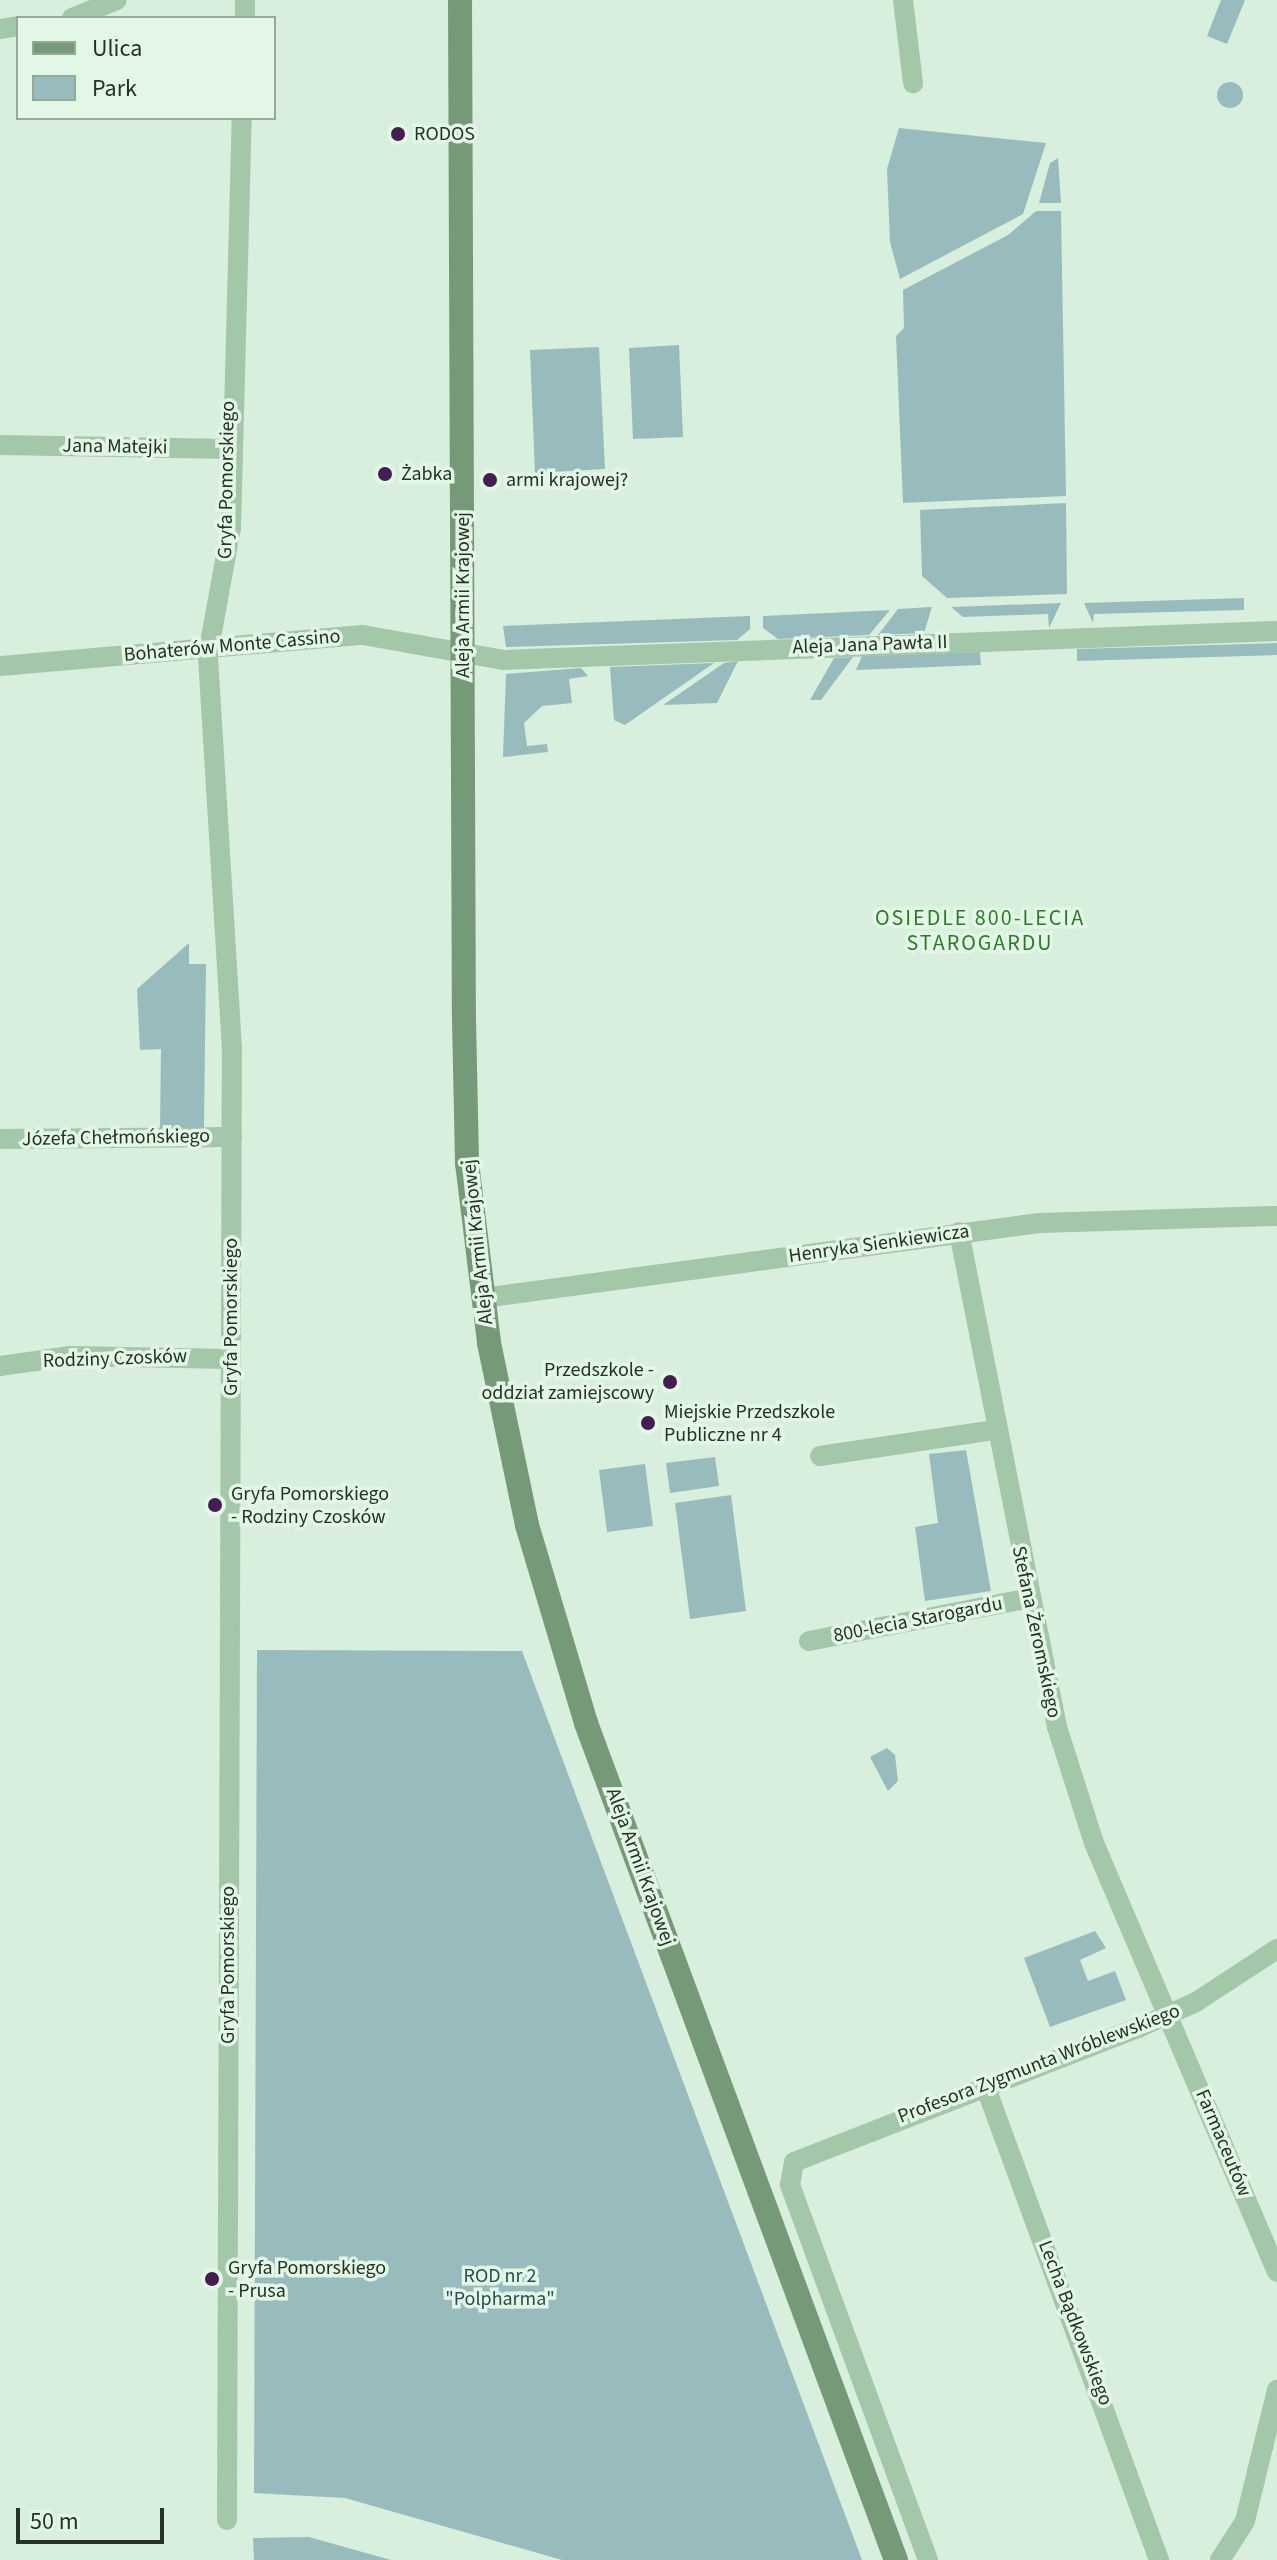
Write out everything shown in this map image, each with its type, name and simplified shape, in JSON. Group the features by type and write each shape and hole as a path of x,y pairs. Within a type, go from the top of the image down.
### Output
{"main road":[{"name":"Aleja Armii Krajowej","path":"460,0 467,1163 483,1298 527,1525 586,1723 896,2560"}],"street":[{"path":"77,16 117,0"},
{"path":"903,0 913,83"},
{"name":"Gryfa Pomorskiego","path":"227,2520 232,1137 212,644 229,552 242,120"},
{"name":"Jana Matejki","path":"0,445 230,449"},
{"name":"Aleja Jana Pawła II","path":"463,655 503,660 1277,631"},
{"name":"Bohaterów Monte Cassino","path":"0,666 212,644 363,635 463,655"},
{"name":"Józefa Chełmońskiego","path":"0,1139 232,1137"},
{"name":"Henryka Sienkiewicza","path":"483,1298 959,1232 1277,1216"},
{"name":"Stefana Żeromskiego","path":"959,1232 1026,1599 1094,1843 1167,2015"},
{"name":"Rodziny Czosków","path":"0,1366 70,1356 231,1359"},
{"path":"820,1456 995,1430"},
{"name":"800-lecia Starogardu","path":"809,1641 1026,1599"},
{"name":"Profesora Zygmunta Wróblewskiego","path":"928,2560 790,2185 794,2162 1167,2015 1277,1949"},
{"name":"Farmaceutów","path":"1167,2015 1277,2272"},
{"name":"Lecha Bądkowskiego","path":"986,2088 1159,2560"},
{"path":"1220,2560 1235,2544 1252,2497 1277,2390"}],"green space":[{"path":"1221,0 1245,0 1227,44 1207,36"},
{"path":"1230,82 1239,86 1243,95 1239,104 1230,108 1221,104 1217,95 1221,86"},
{"path":"899,128 1046,143 1023,214 900,279 890,242 887,169"},
{"path":"1058,158 1061,203 1039,203 1050,163"},
{"path":"1036,211 1061,211 1066,496 903,503 896,336 904,328 903,290 1008,235"},
{"path":"679,345 683,437 633,439 629,348"},
{"path":"599,347 605,469 535,473 530,350"},
{"path":"1066,503 1067,594 947,598 922,576 920,510"},
{"path":"1244,598 1244,610 1094,614 1093,623 1084,603"},
{"path":"1061,603 1049,628 1048,614 963,617 951,607"},
{"path":"932,607 924,633 878,635 898,609"},
{"path":"890,610 869,635 778,639 763,628 763,616"},
{"path":"750,616 750,629 737,640 506,647 503,626"},
{"path":"1277,643 1277,655 1077,661 1077,649"},
{"path":"980,652 981,665 856,670 862,656"},
{"path":"853,657 821,700 810,700 834,658"},
{"path":"738,661 717,703 663,705 724,663"},
{"path":"714,663 625,725 614,720 610,667"},
{"path":"581,668 588,676 569,679 572,703 542,706 524,723 527,746 547,744 548,752 503,757 506,674"},
{"path":"189,943 189,964 206,964 204,1128 160,1128 161,1049 140,1050 137,989"},
{"path":"966,1450 991,1591 925,1601 915,1527 938,1523 929,1454"},
{"path":"715,1457 719,1486 670,1493 666,1463"},
{"path":"645,1464 653,1526 607,1532 599,1470"},
{"path":"731,1495 746,1611 690,1619 675,1503"},
{"name":"ROD nr 2 \"Polpharma\"","path":"257,1650 522,1651 862,2560 562,2560 345,2498 254,2493"},
{"path":"887,1748 895,1755 898,1781 888,1791 870,1757"},
{"path":"1095,1931 1106,1948 1080,1960 1088,1981 1115,1971 1126,2000 1050,2027 1024,1958"},
{"path":"309,2537 391,2560 254,2560 253,2538"}],"place":[{"name":"RODOS","path":"398,134"},
{"name":"Żabka","path":"385,474"},
{"name":"armi krajowej?","path":"490,480"},
{"name":"Przedszkole - oddział zamiejscowy","path":"670,1382"},
{"name":"Miejskie Przedszkole Publiczne nr 4","path":"648,1423"},
{"name":"Gryfa Pomorskiego - Rodziny Czosków","path":"215,1505"},
{"name":"Gryfa Pomorskiego - Prusa","path":"212,2279"}],"district":[{"name":"OSIEDLE 800-LECIA STAROGARDU","path":"980,930"}]}
